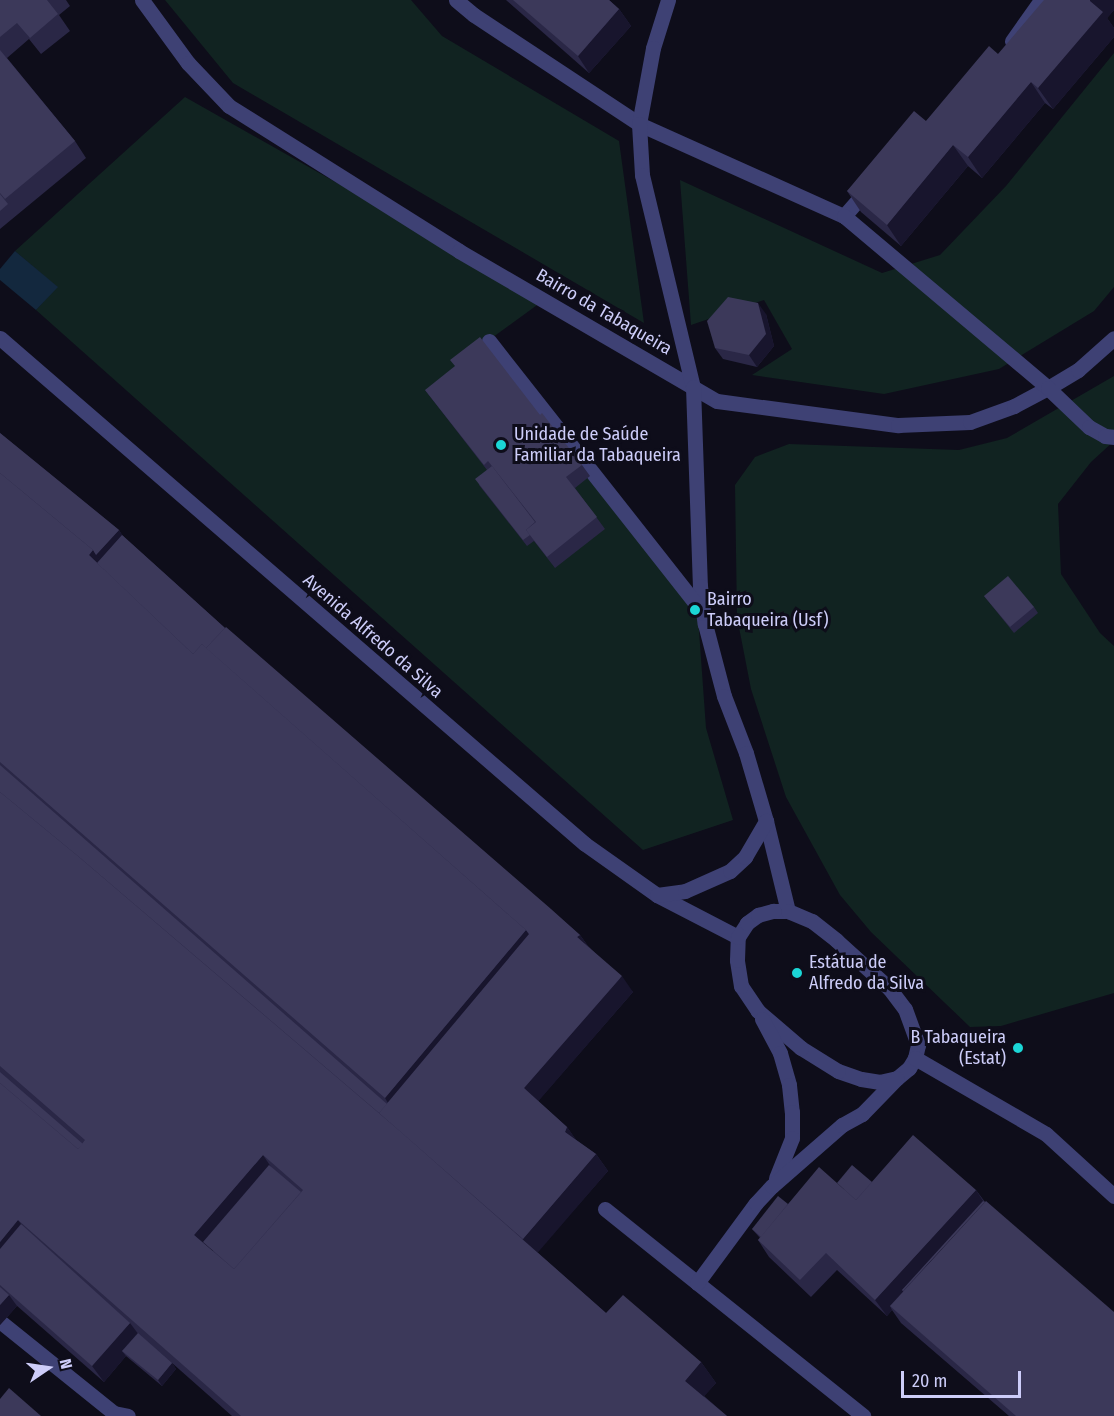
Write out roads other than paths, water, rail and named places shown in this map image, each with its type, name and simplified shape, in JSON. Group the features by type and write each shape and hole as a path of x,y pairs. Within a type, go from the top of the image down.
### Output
{"street":[{"name":"Bairro da Tabaqueira","path":"142,0 188,63 229,106 459,251 717,401 898,425 970,422 1014,406 1048,388 1078,370 1114,338"},
{"path":"456,0 474,15 639,124 844,216 1048,388 1089,427 1105,436 1114,437"},
{"path":"1003,52 1041,0"},
{"path":"664,2 639,124 642,175 693,387 703,614 724,696 746,753 766,821 788,911"},
{"path":"844,216 875,180"},
{"name":"Avenida Alfredo da Silva","path":"0,338 585,844 657,895 738,937"},
{"path":"489,341 703,614"},
{"path":"657,895 685,891 730,872 745,857 766,821"},
{"path":"697,1284 756,1203 772,1186 842,1125 862,1114 909,1068 915,1058 918,1045 915,1030 905,1009 889,988 812,921 788,911 773,910 758,915 747,923 738,937 737,960 741,986 758,1011 780,1053 789,1085 792,1138 786,1158 772,1186"},
{"path":"758,1011 801,1048 838,1071 861,1079 880,1082 897,1078"},
{"path":"915,1058 1046,1134 1114,1196"},
{"path":"605,1209 863,1416"},
{"path":"2,1323 105,1407 114,1413 128,1416"}],"water":[{"path":"15,251 58,287 36,310 0,280 0,269"}],"place":[{"name":"Unidade de Saúde Familiar da Tabaqueira","path":"501,445"},
{"name":"Bairro Tabaqueira (Usf)","path":"695,610"},
{"name":"Estátua de Alfredo da Silva","path":"797,973"},
{"name":"B Tabaqueira (Estat)","path":"1018,1048"}]}
